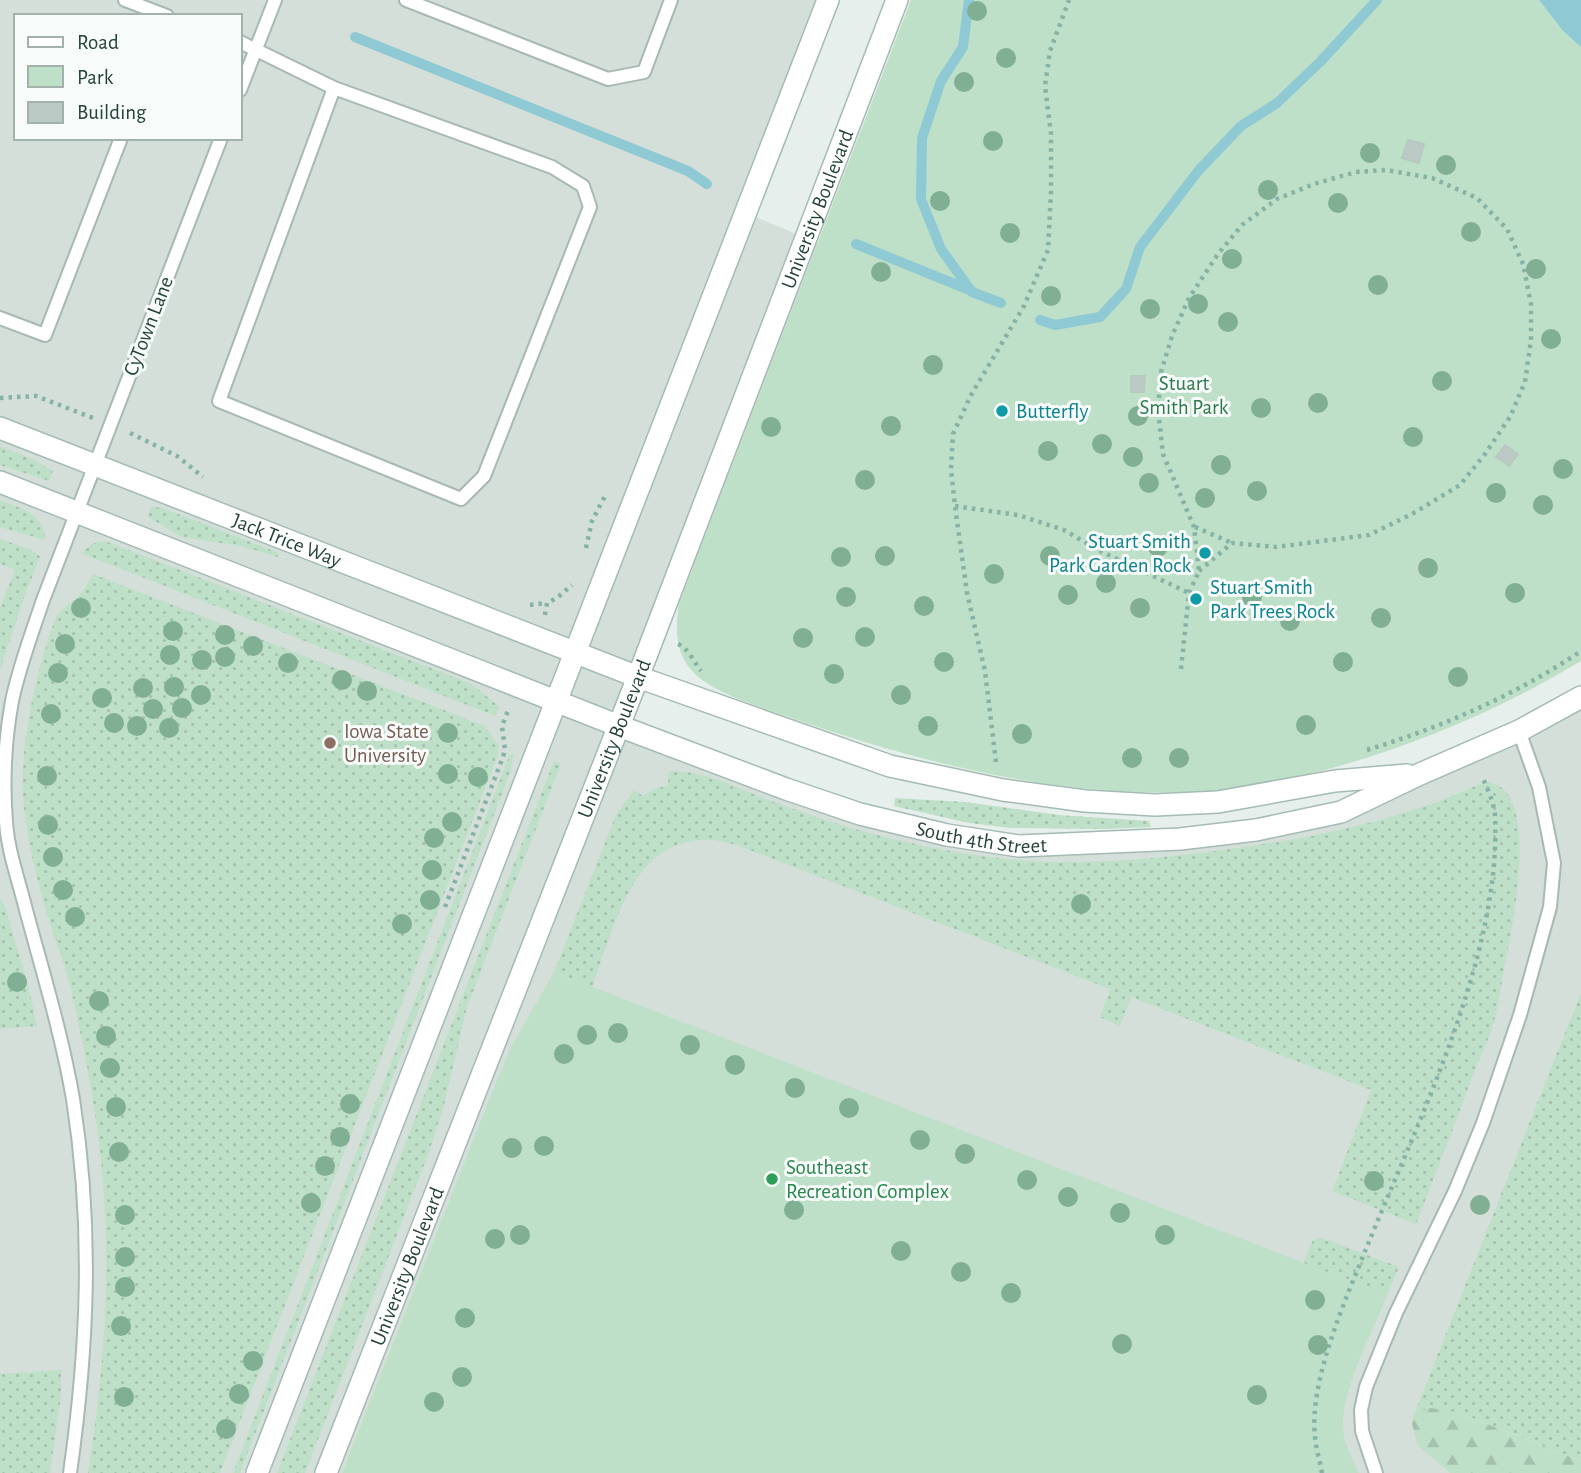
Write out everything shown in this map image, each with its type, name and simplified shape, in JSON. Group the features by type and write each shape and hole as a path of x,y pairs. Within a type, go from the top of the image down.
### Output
{"main road":[{"path":"257,1473 828,0"},
{"name":"University Boulevard","path":"326,1473 655,635 897,0"},
{"name":"Jack Trice Way","path":"0,428 575,652"},
{"path":"0,482 556,701"},
{"name":"South 4th Street","path":"575,652 890,766 1003,790 1085,801 1156,805 1219,803 1335,781 1420,774"},
{"name":"South 4th Street","path":"556,701 786,789 860,814 947,835 1019,846 1180,839 1256,830 1341,812 1519,731 1581,697"}],"lane":[{"path":"125,0 162,14"},
{"path":"242,85 275,0"},
{"path":"407,0 607,79 644,72 671,0"},
{"path":"242,43 334,88 552,167 583,186 590,207 484,476 461,499 219,401 334,88"},
{"path":"0,318 45,335 120,140"},
{"name":"CyTown Lane","path":"70,1473 83,1374 86,1326 84,1194 73,1102 53,1004 5,851 6,761 12,702 30,636 220,140"},
{"path":"1376,1473 1362,1431 1361,1410 1366,1387 1396,1313 1455,1191 1483,1123 1520,1015 1550,907 1554,863 1539,787 1519,731"}],"path":[{"path":"996,769 985,671 967,593 955,506 951,469 953,434 971,395 1024,306 1048,250 1051,134 1045,86 1050,51 1069,0"},
{"path":"1194,527 1232,543 1276,547 1368,535 1412,514 1461,485 1510,417 1525,382 1531,340 1531,304 1523,264 1507,229 1477,198 1432,178 1386,170 1356,172 1314,184 1277,200 1242,225 1218,254 1189,298 1172,336 1161,372 1158,410 1163,454 1194,527 1199,571"},
{"path":"0,398 36,397 77,412"},
{"path":"584,555 588,533 603,500"},
{"path":"955,506 1018,515 1064,530 1098,550 1189,593"},
{"path":"1181,669 1189,593 1199,571 1232,543"},
{"path":"547,610 547,603 575,582"},
{"path":"559,596 591,610"},
{"path":"655,635 684,647 692,662 706,675"},
{"path":"1364,751 1441,724 1493,702 1581,651"},
{"path":"498,769 505,750 502,733 506,715"},
{"path":"1322,1473 1315,1435 1324,1362 1340,1315 1444,1059 1482,933 1490,893 1495,813 1484,782"}],"shaded area":[{"name":"Iowa State University","path":"0,0 828,0 746,213 816,242 923,375 866,520 681,567 619,726 785,791 1019,847 1325,818 1581,705 1581,992 1414,1414 1418,1446 1450,1473 0,1473"}],"green space":[{"name":"Stuart Smith Park","path":"911,0 1539,0 1563,31 1581,47 1581,661 1459,724 1374,756 1330,769 1241,788 1178,792 1140,792 1050,784 962,768 832,732 752,704 726,694 694,673 683,658 678,641 679,604"},
{"path":"0,446 33,459 53,471 49,481 0,465"},
{"path":"0,500 23,509 36,518 44,531 45,540 0,527"},
{"path":"151,506 279,553 278,557 241,546 182,537 148,517"},
{"path":"0,539 29,549 40,556 0,670 0,607 15,570 0,564"},
{"path":"101,541 471,684 500,707 495,716 81,553"},
{"path":"93,574 485,726 499,746 498,755 220,1473 88,1473 103,1347 106,1262 103,1177 85,1054 67,974 49,922 28,838 23,774 31,705 49,637 58,614 79,596"},
{"path":"510,754 514,754 510,773 240,1473 233,1473"},
{"path":"554,761 561,764 467,1007 444,1105 429,1152 305,1473 277,1473"},
{"path":"669,771 706,776 816,817 886,837 967,854 1050,862 1141,859 1279,842 1383,819 1417,809 1484,782 1503,789 1514,806 1519,832 1520,862 1499,1002 1489,1037 1416,1224 1332,1191 1371,1090 1131,997 1120,1026 1100,1017 1110,989 737,845 705,840 680,844 659,855 642,872 629,892 592,987 554,972 616,815 634,790 643,796 668,785"},
{"path":"895,798 965,802 1059,815 1149,821 1151,827 1010,828 969,823 894,806"},
{"path":"0,899 5,906 37,1026 0,1029"},
{"name":"Southeast Recreation Complex","path":"554,972 1387,1295 1359,1360 1344,1411 1345,1438 1359,1473 342,1473 511,1047"},
{"path":"1581,992 1581,1461 1457,1412 1414,1414"},
{"path":"1322,1238 1399,1267 1387,1295 1303,1263 1313,1240"},
{"path":"61,1370 61,1396 50,1473 0,1473 0,1374"},
{"path":"1430,1408 1457,1412 1581,1461 1581,1473 1450,1473 1418,1446 1412,1424 1414,1414"}],"water":[{"path":"1539,0 1581,0 1581,47 1563,31"}],"building":[{"path":"1408,140 1424,144 1419,163 1402,158"},
{"path":"1131,376 1145,376 1144,392 1131,392"},
{"path":"1505,445 1518,454 1509,466 1496,457"}],"waterway":[{"path":"969,0 963,47 941,81 922,138 921,199 941,249 972,292 1001,303"},
{"path":"1040,320 1055,325 1100,317 1126,289 1140,247 1199,170 1241,126 1277,103 1320,62 1377,0"},
{"path":"355,37 688,171 707,184"},
{"path":"856,244 972,291"}],"place":[{"name":"Butterfly","path":"1002,411"},
{"name":"Stuart Smith Park Garden Rock","path":"1205,553"},
{"name":"Stuart Smith Park Trees Rock","path":"1196,599"},
{"name":"Iowa State University","path":"330,743"},
{"name":"Southeast Recreation Complex","path":"772,1179"}]}
